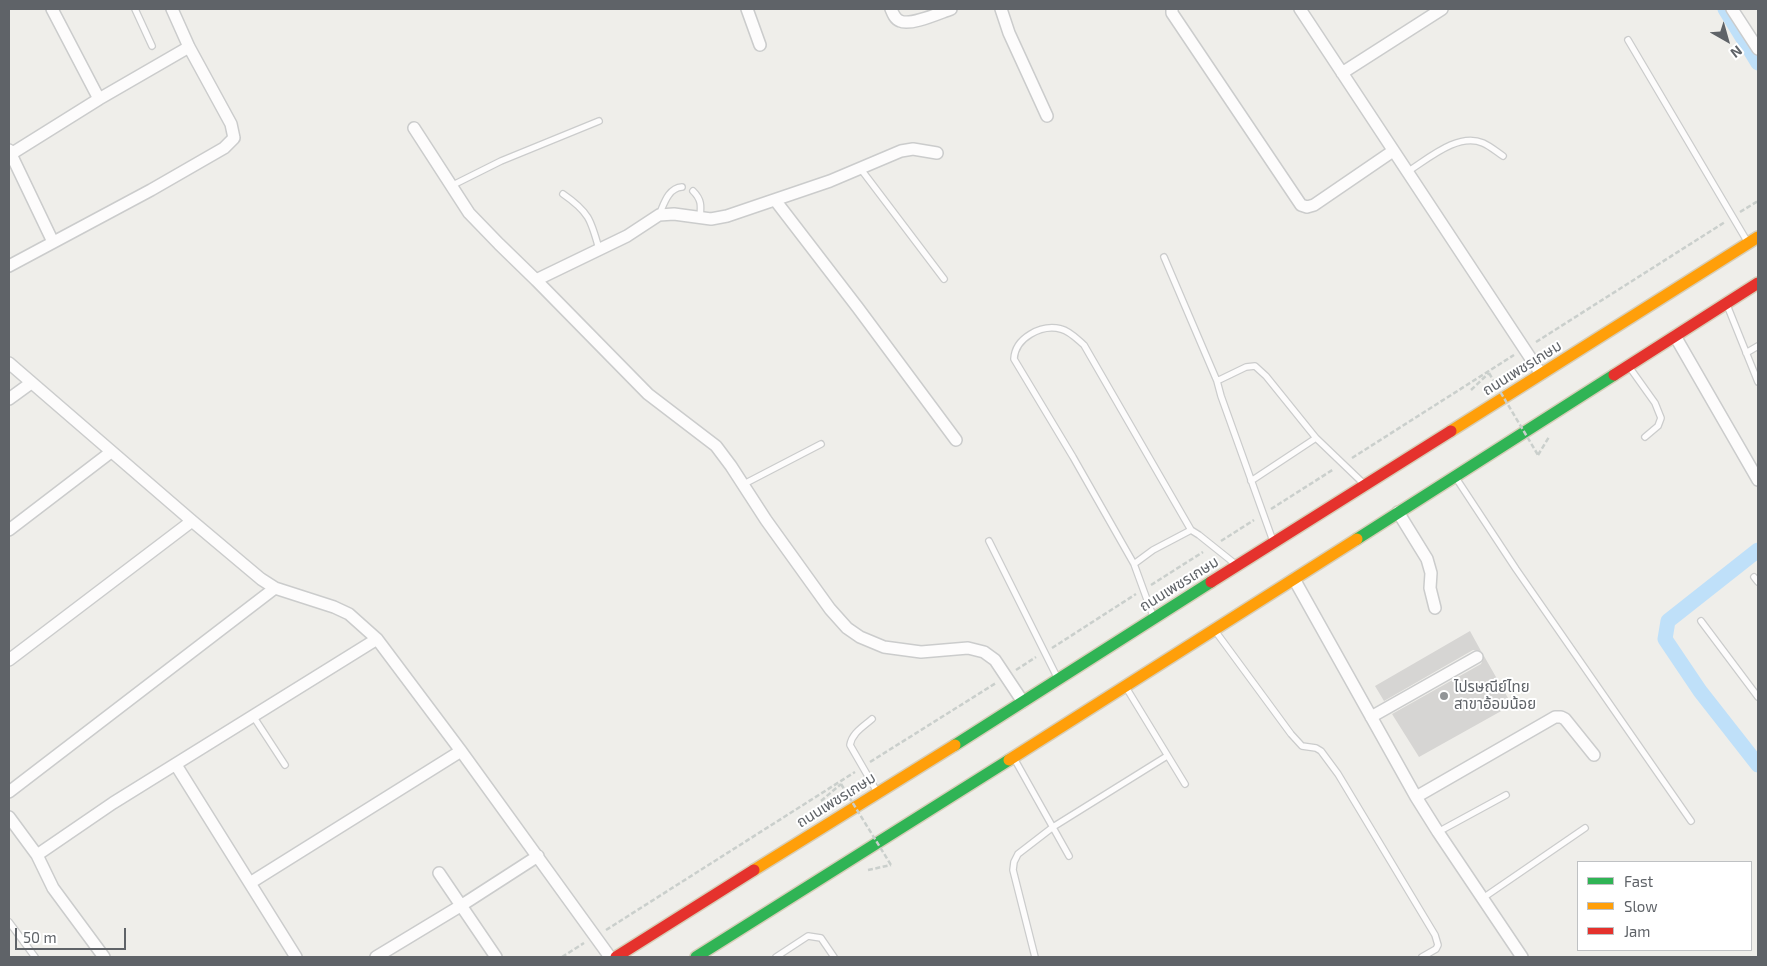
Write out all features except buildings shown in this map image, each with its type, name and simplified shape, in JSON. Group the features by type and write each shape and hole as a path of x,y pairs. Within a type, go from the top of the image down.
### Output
{"main road":[{"name":"ถนนเพชรเกษม","path":"616,957 724,887 1023,702 1153,617 1274,543 1753,240"},
{"path":"703,955 1126,688 1758,283"}],"street":[{"path":"52,9 99,99"},
{"path":"9,266 151,190 224,148 234,138 231,124 189,47 172,9"},
{"path":"747,9 760,45"},
{"path":"891,9 899,21 907,22 951,9"},
{"path":"1001,9 1009,32 1047,116"},
{"path":"1172,9 1172,13 1301,204 1307,207 1314,204 1393,151"},
{"path":"1300,9 1541,374"},
{"path":"1342,73 1442,9"},
{"path":"1732,9 1758,49"},
{"path":"53,242 10,152 189,47"},
{"path":"414,128 469,213 648,394 716,446 830,610 847,628 860,637 884,647 921,652 968,648 984,652 994,660 1023,702"},
{"path":"536,280 627,236 659,215 674,214 711,219 727,216 830,181 907,150 923,150 936,153"},
{"path":"775,200 809,242 956,440"},
{"path":"1675,336 1758,480"},
{"path":"9,363 261,579 275,588 334,607 349,614 377,638 610,957"},
{"path":"9,399 31,383"},
{"path":"9,530 111,452"},
{"path":"1398,512 1427,559 1431,573 1430,588 1435,608"},
{"path":"9,660 192,521"},
{"path":"1294,579 1416,797 1522,957"},
{"path":"9,792 275,588"},
{"path":"37,855 113,803 377,638"},
{"path":"1371,717 1477,657"},
{"path":"1416,797 1555,717 1565,719 1594,755"},
{"path":"250,882 461,751"},
{"path":"176,765 296,957"},
{"path":"9,816 37,855 53,888 104,957"},
{"path":"376,957 538,856"},
{"path":"439,873 496,957"}],"lane":[{"path":"135,9 152,46"},
{"path":"1628,40 1733,217 1753,240"},
{"path":"451,186 501,161 599,121"},
{"path":"1407,172 1460,140 1484,143 1503,156"},
{"path":"860,168 944,279"},
{"path":"659,215 671,192 676,188 682,187"},
{"path":"693,191 698,196 701,204 700,218"},
{"path":"563,194 580,206 588,217 599,249"},
{"path":"1164,257 1218,381 1221,396 1274,543"},
{"path":"1726,303 1758,382"},
{"path":"1153,617 1134,564 1014,359 1014,350 1020,341 1045,329 1062,329 1084,345 1191,530 1237,566"},
{"path":"1746,353 1758,346"},
{"path":"1218,381 1246,367 1255,366 1266,376 1316,438 1365,485"},
{"path":"1628,367 1655,403 1661,418 1658,426 1645,437"},
{"path":"1251,481 1316,438"},
{"path":"744,484 821,444"},
{"path":"1455,476 1516,569 1692,821"},
{"path":"1134,564 1153,550 1191,530"},
{"path":"989,541 1058,679"},
{"path":"1701,621 1758,697"},
{"path":"1215,630 1291,734 1302,746 1316,748 1321,751 1338,774 1435,935 1438,945 1436,949 1422,957"},
{"path":"1126,688 1185,784"},
{"path":"253,716 285,765"},
{"path":"872,719 857,731 851,739 850,745 878,792"},
{"path":"1035,957 1013,870 1018,854 1053,828 1167,756"},
{"path":"1013,759 1069,856"},
{"path":"1438,832 1506,795"},
{"path":"1483,898 1585,828"},
{"path":"9,922 36,957"},
{"path":"776,957 808,936 821,938 834,957"}],"path":[{"path":"562,957 1758,201"},
{"path":"1471,390 1489,373 1538,454 1550,436"},
{"path":"821,801 841,784 891,865 867,870"}],"waterway":[{"path":"1725,9 1758,63"},
{"path":"1758,550 1668,621 1665,639 1700,691 1758,765"}],"traffic: fast":[{"path":"1357,539 1614,375"},
{"path":"955,745 1211,582"},
{"path":"696,957 1009,760"}],"traffic: slow":[{"path":"1451,431 1758,237"},
{"path":"1009,760 1357,539"},
{"path":"754,870 955,745"}],"traffic: jam":[{"path":"1614,375 1758,283"},
{"path":"1211,582 1451,431"},
{"path":"616,957 754,870"}],"place":[{"name":"ไปรษณีย์ไทย สาขาอ้อมน้อย","path":"1444,696"}]}
